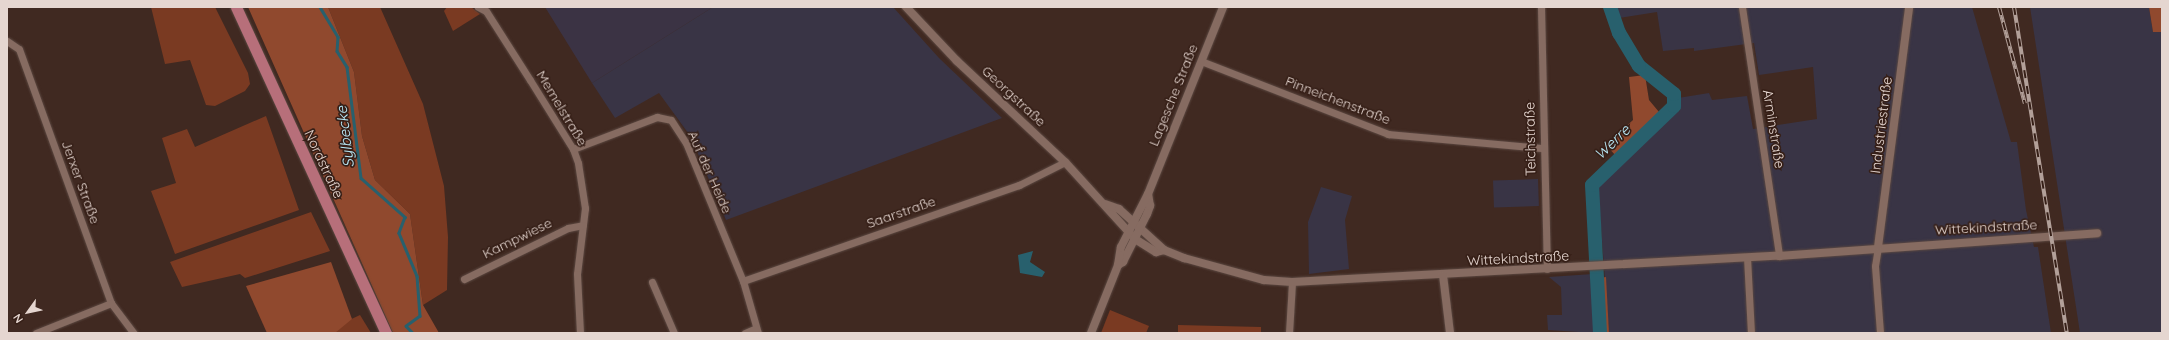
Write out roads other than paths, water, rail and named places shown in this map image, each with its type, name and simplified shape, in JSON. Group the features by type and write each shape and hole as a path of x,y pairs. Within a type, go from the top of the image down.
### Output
{"main road":[{"name":"Nordstraße","path":"236,7 386,333"}],"street":[{"name":"Memelstraße","path":"478,7 486,11 573,149 584,192 577,274 580,333"},
{"name":"Georgstraße","path":"906,7 957,61 1065,162 1106,204 1135,239"},
{"name":"Lagesche Straße","path":"1118,265 1116,258 1132,221 1148,194 1223,7"},
{"name":"Teichstraße","path":"1541,7 1543,148 1547,270"},
{"name":"Arminstraße","path":"1742,7 1779,256"},
{"name":"Industriestraße","path":"1878,247 1909,7"},
{"name":"Jerxer Straße","path":"7,41 19,49 111,303 134,333"},
{"name":"Pinneichenstraße","path":"1201,61 1388,134 1543,148"},
{"name":"Auf der Heide","path":"573,149 657,117 671,120 686,142 743,280 757,330"},
{"name":"Saarstraße","path":"743,280 1019,185 1065,162"},
{"name":"Lagesche Straße","path":"1091,333 1118,265 1135,239 1150,206 1148,194"},
{"name":"Georgstraße","path":"1106,204 1116,206 1132,221"},
{"name":"Wittekindstraße","path":"1132,221 1164,250 1207,267 1264,280 1292,282 1547,270 1606,265 1779,256 1878,247 2096,233"},
{"name":"Kampwiese","path":"464,279 568,228 582,226"},
{"name":"Wittekindstraße","path":"1135,239 1156,252 1164,250"},
{"path":"1878,247 1875,266 1880,333"},
{"path":"1747,257 1751,333"},
{"path":"1443,275 1450,333"},
{"path":"652,282 674,333"},
{"path":"1289,333 1292,282"},
{"path":"36,333 111,303"},
{"path":"746,333 757,330"}],"water":[{"path":"1033,251 1030,262 1045,272 1042,277 1020,273 1018,255"}],"waterway":[{"name":"Sylbecke","path":"320,7 338,37 337,51 347,67 361,178 405,217 399,233 417,276 420,316 406,326 413,333"},
{"name":"Werre","path":"1600,333 1592,185 1674,106 1674,94 1639,66 1619,33 1610,7"}],"railway":[{"path":"1999,7 2025,104"},
{"path":"2014,7 2067,333"}]}
